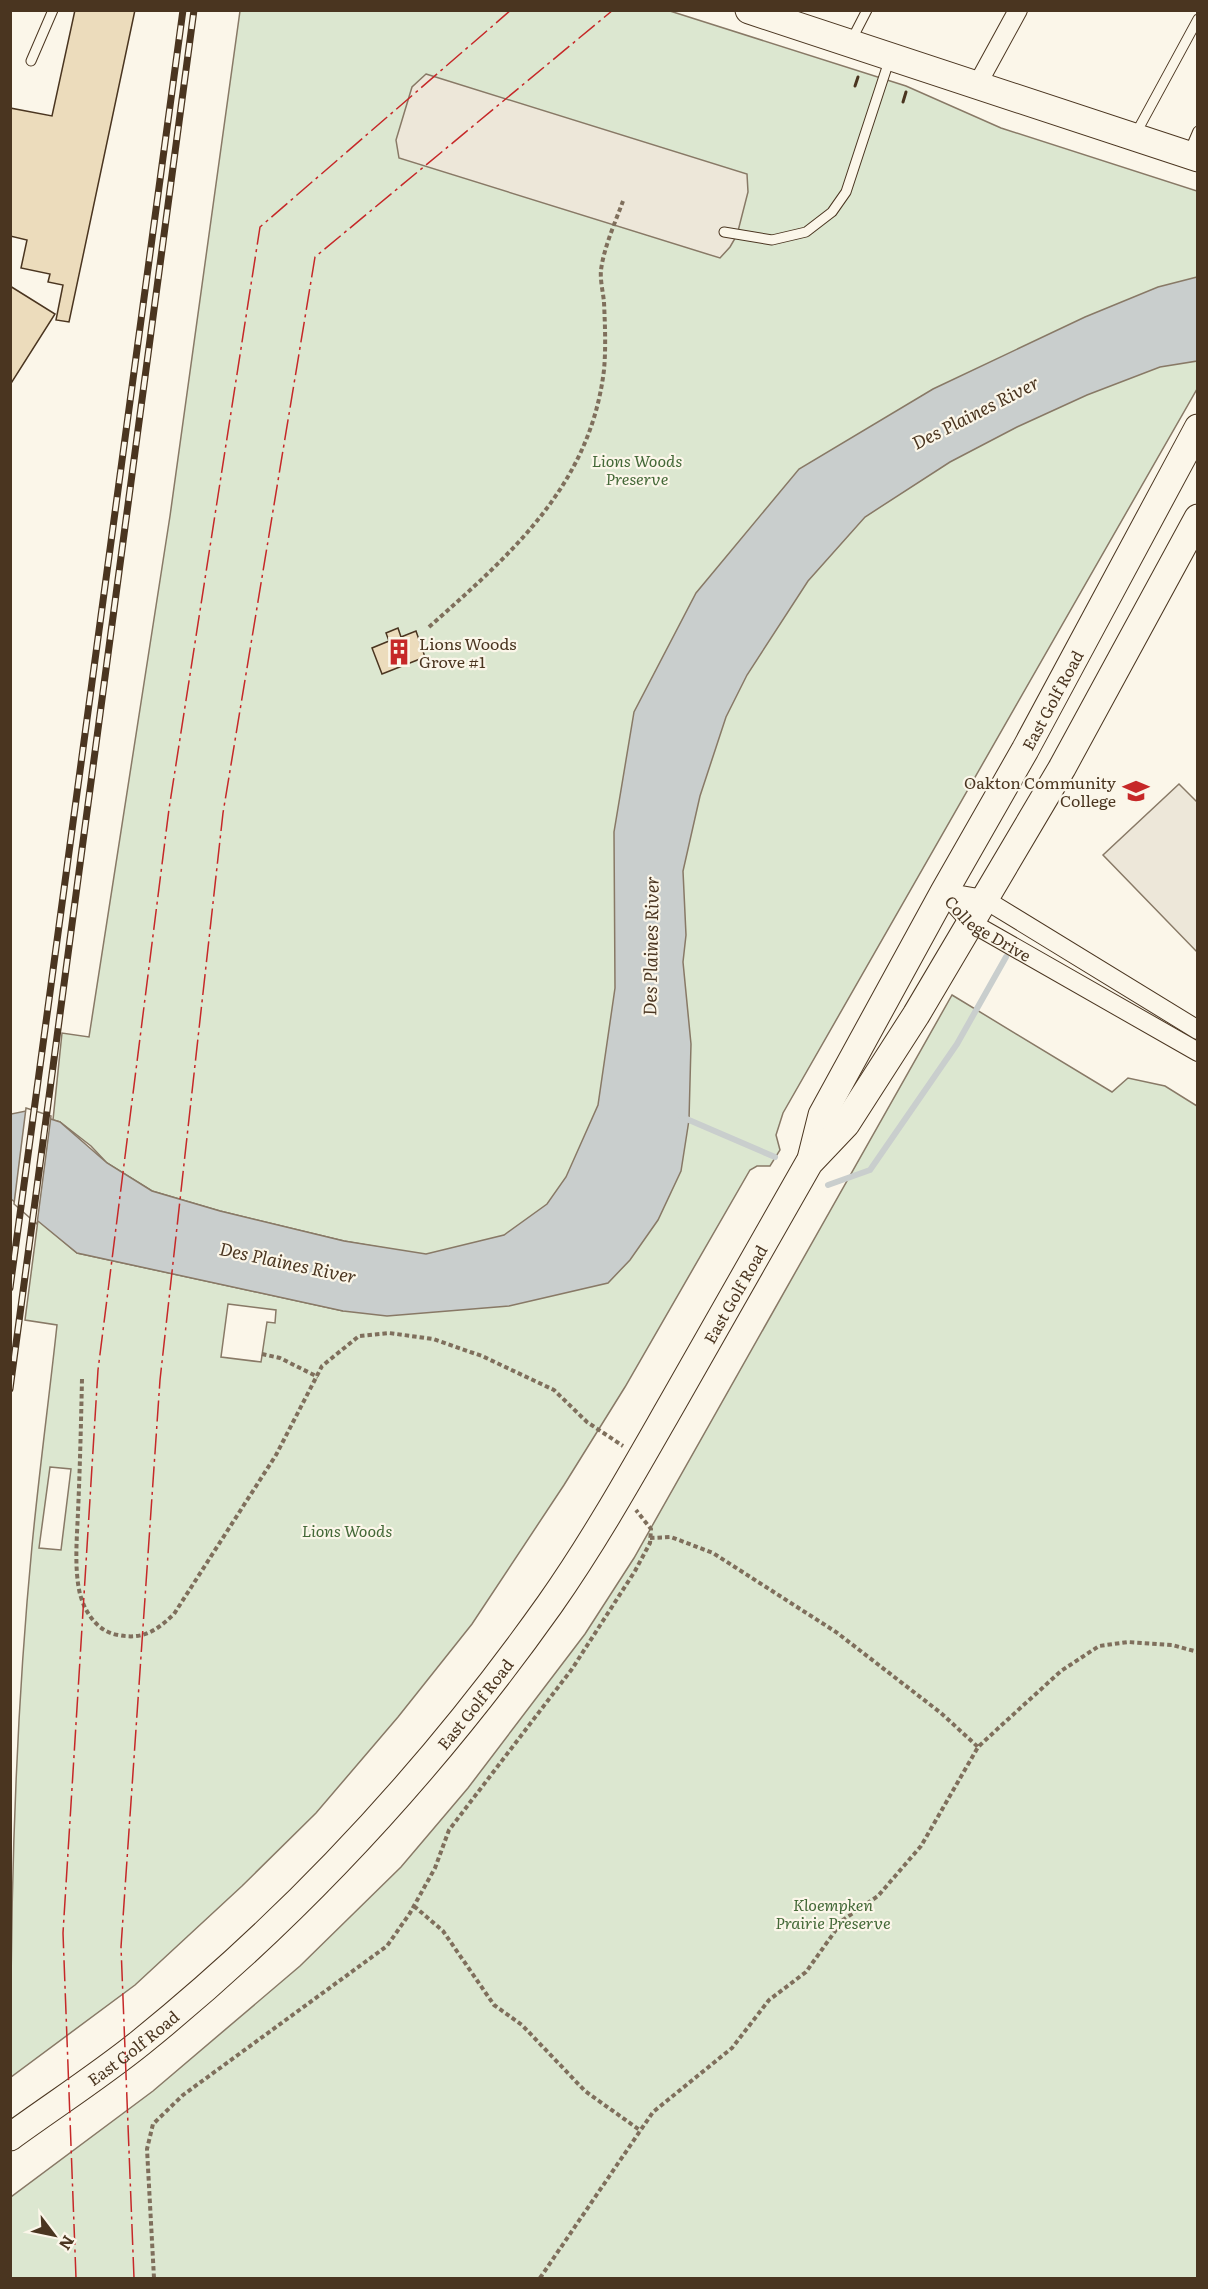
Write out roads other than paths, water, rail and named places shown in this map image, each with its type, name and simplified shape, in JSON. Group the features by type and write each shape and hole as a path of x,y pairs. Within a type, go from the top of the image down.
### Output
{"main road":[{"path":"749,10 790,17 849,43 1134,137 1194,148"},
{"name":"East Golf Road","path":"810,1163 822,1115 944,892 1029,743 1192,438"},
{"name":"East Golf Road","path":"10,2137 138,2044 225,1971 301,1901 379,1820 491,1684 552,1601 622,1491 810,1163 846,1124 916,1016 1062,768 1197,518"}],"street":[{"path":"977,85 1018,10"},
{"name":"College Drive","path":"944,892 984,899 1197,1030"},
{"name":"College Drive","path":"944,892 970,922 1197,1052"}],"lane":[{"path":"31,61 53,10"},
{"path":"849,43 867,10"},
{"path":"1193,10 1197,14"},
{"path":"1134,137 1197,19"},
{"path":"724,232 772,240 806,232 832,212 846,192 891,57"}],"water":[{"name":"Des Plaines River","path":"1197,277 1197,361 1160,367 1087,395 1017,427 950,462 865,517 808,581 747,675 726,717 700,796 683,871 686,935 683,962 691,1044 689,1120 681,1171 658,1220 630,1260 608,1283 509,1306 387,1316 343,1311 77,1253 11,1199 11,1114 26,1111 60,1122 107,1163 152,1191 220,1211 344,1241 426,1254 504,1235 547,1204 566,1177 598,1105 615,988 614,832 634,712 696,593 799,469 933,389 1085,317 1158,287"}],"waterway":[{"path":"828,1185 870,1170 957,1044 1006,957"},
{"path":"682,1117 775,1157"}],"railway":[{"path":"10,1288 183,10"},
{"path":"10,1389 194,10"}],"place":[{"name":"Lions Woods Grove #1","path":"399,652"},
{"name":"Oakton Community College","path":"1136,791"}],"park label":[{"name":"Lions Woods Preserve","path":"637,469"},
{"name":"Lions Woods","path":"347,1530"},
{"name":"Kloempken Prairie Preserve","path":"833,1913"}]}
